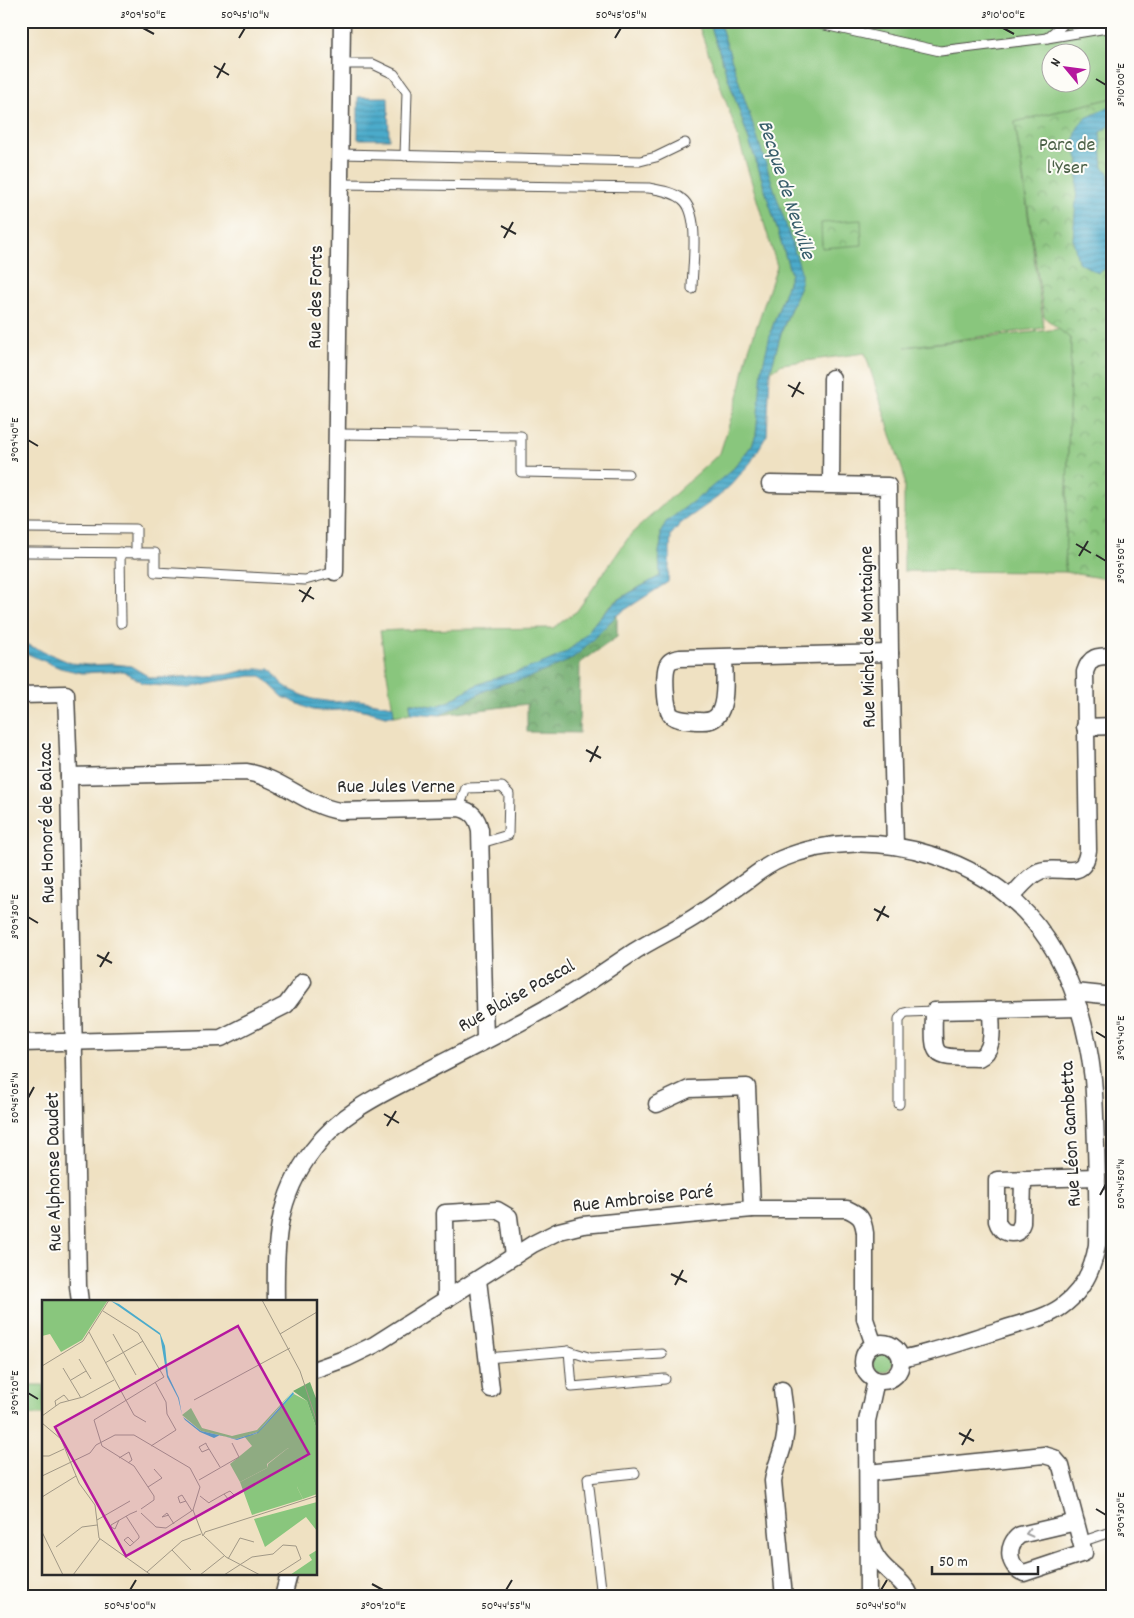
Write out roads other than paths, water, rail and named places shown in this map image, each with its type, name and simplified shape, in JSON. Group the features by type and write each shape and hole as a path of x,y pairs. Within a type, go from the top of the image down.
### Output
{"street":[{"name":"Rue des Forts","path":"335,572 342,21"},
{"path":"831,484 832,378"},
{"name":"Rue Michel de Montaigne","path":"770,484 888,486 895,846"},
{"path":"724,657 723,700 722,709 718,714 708,721 677,719 672,715 666,706 666,672 669,662 680,658 890,653"},
{"path":"1010,898 1032,876 1041,871 1071,871 1078,869 1086,860 1085,672 1090,660 1113,656"},
{"name":"Rue Honoré de Balzac","path":"21,695 66,694 74,1042"},
{"path":"1085,727 1113,726"},
{"name":"Rue Jules Verne","path":"69,776 246,772 270,778 328,809 340,811 465,809 475,816 480,830 485,1040"},
{"name":"Rue Blaise Pascal","path":"276,1300 276,1246 281,1214 294,1180 313,1148 328,1132 355,1110 381,1094 557,1002 637,950 693,918 766,866 781,859 832,846 865,843 895,846"},
{"name":"Rue Léon Gambetta","path":"895,846 922,852 951,862 975,874 1010,898 1042,931 1061,961 1075,992 1089,1051 1093,1081 1097,1177 1096,1255 1086,1279 1070,1300 1052,1312 1037,1318 931,1352 901,1359"},
{"path":"21,1042 221,1038 286,1004 303,982"},
{"path":"1075,992 1113,996"},
{"path":"991,1011 991,1044 984,1056 979,1058 946,1057 939,1054 935,1049 934,1011 1079,1008"},
{"name":"Rue Alphonse Daudet","path":"74,1042 80,1300"},
{"path":"657,1104 689,1088 747,1087 752,1210"},
{"path":"1023,1179 1097,1177"},
{"name":"Rue Ambroise Paré","path":"318,1368 374,1346 547,1236 572,1228 752,1210 847,1209 860,1216 864,1224 866,1319 874,1345"},
{"path":"446,1300 445,1213 497,1210 509,1217 514,1256"},
{"path":"478,1280 491,1389"},
{"path":"889,1344 897,1350 901,1359 900,1369 894,1377 886,1381 872,1378 865,1370 864,1361 867,1352 874,1345 889,1344"},
{"path":"868,1597 867,1421 876,1380"},
{"path":"782,1390 786,1428 772,1481 784,1597"},
{"path":"868,1473 1044,1455 1054,1458 1061,1466 1076,1522 1084,1553 1024,1573 1012,1566 1010,1546 1016,1538 1076,1522"},
{"path":"869,1535 875,1556 881,1565 905,1588 911,1597"},
{"path":"283,1597 288,1576"}],"lane":[{"path":"807,21 940,51 1047,38 1113,27"},
{"path":"1047,38 1067,21"},
{"path":"342,64 373,64 394,74 407,92 405,156"},
{"path":"341,154 640,161 656,157 685,143"},
{"path":"340,184 649,188 668,192 683,200 689,209 694,228 692,289"},
{"path":"337,434 521,436 521,472 628,474"},
{"path":"28,528 136,529 136,553"},
{"path":"28,552 155,553 155,572 305,580 335,572"},
{"path":"120,552 120,623"},
{"path":"458,808 466,788 502,786 509,794 508,835 481,843"},
{"path":"899,1104 899,1019 904,1012 934,1011"},
{"path":"487,1358 569,1351 591,1358 662,1354"},
{"path":"569,1351 572,1386 665,1379"},
{"path":"602,1597 588,1478 635,1473"},
{"path":"1081,1542 1113,1532"}],"water":[{"path":"709,21 719,21 801,271 801,283 781,333 770,373 767,435 751,462 732,484 718,497 680,524 671,535 668,582 617,615 578,654 568,661 526,679 488,689 440,715 411,713 410,703 440,705 489,680 541,664 565,653 584,636 606,610 628,594 660,576 659,552 661,532 666,522 734,468 752,445 756,435 762,369 771,331 791,274 759,170"},
{"path":"358,97 388,97 389,139 358,139"},
{"path":"1113,105 1113,123 1100,133 1103,168 1108,171 1113,239 1105,269 1098,273 1078,262 1073,239 1079,161 1073,145 1077,129 1084,119"},
{"path":"21,642 71,663 131,666 151,678 209,676 230,674 249,669 270,669 282,684 312,699 333,702 359,700 393,706 394,716 385,716 360,709 312,710 283,697 261,676 212,682 190,688 150,685 123,671 82,673 60,668 21,651"}],"park label":[{"name":"Parc de l'Yser","path":"1067,158"}],"water label":[{"name":"Becque de Neuville","path":"785,190"}]}
